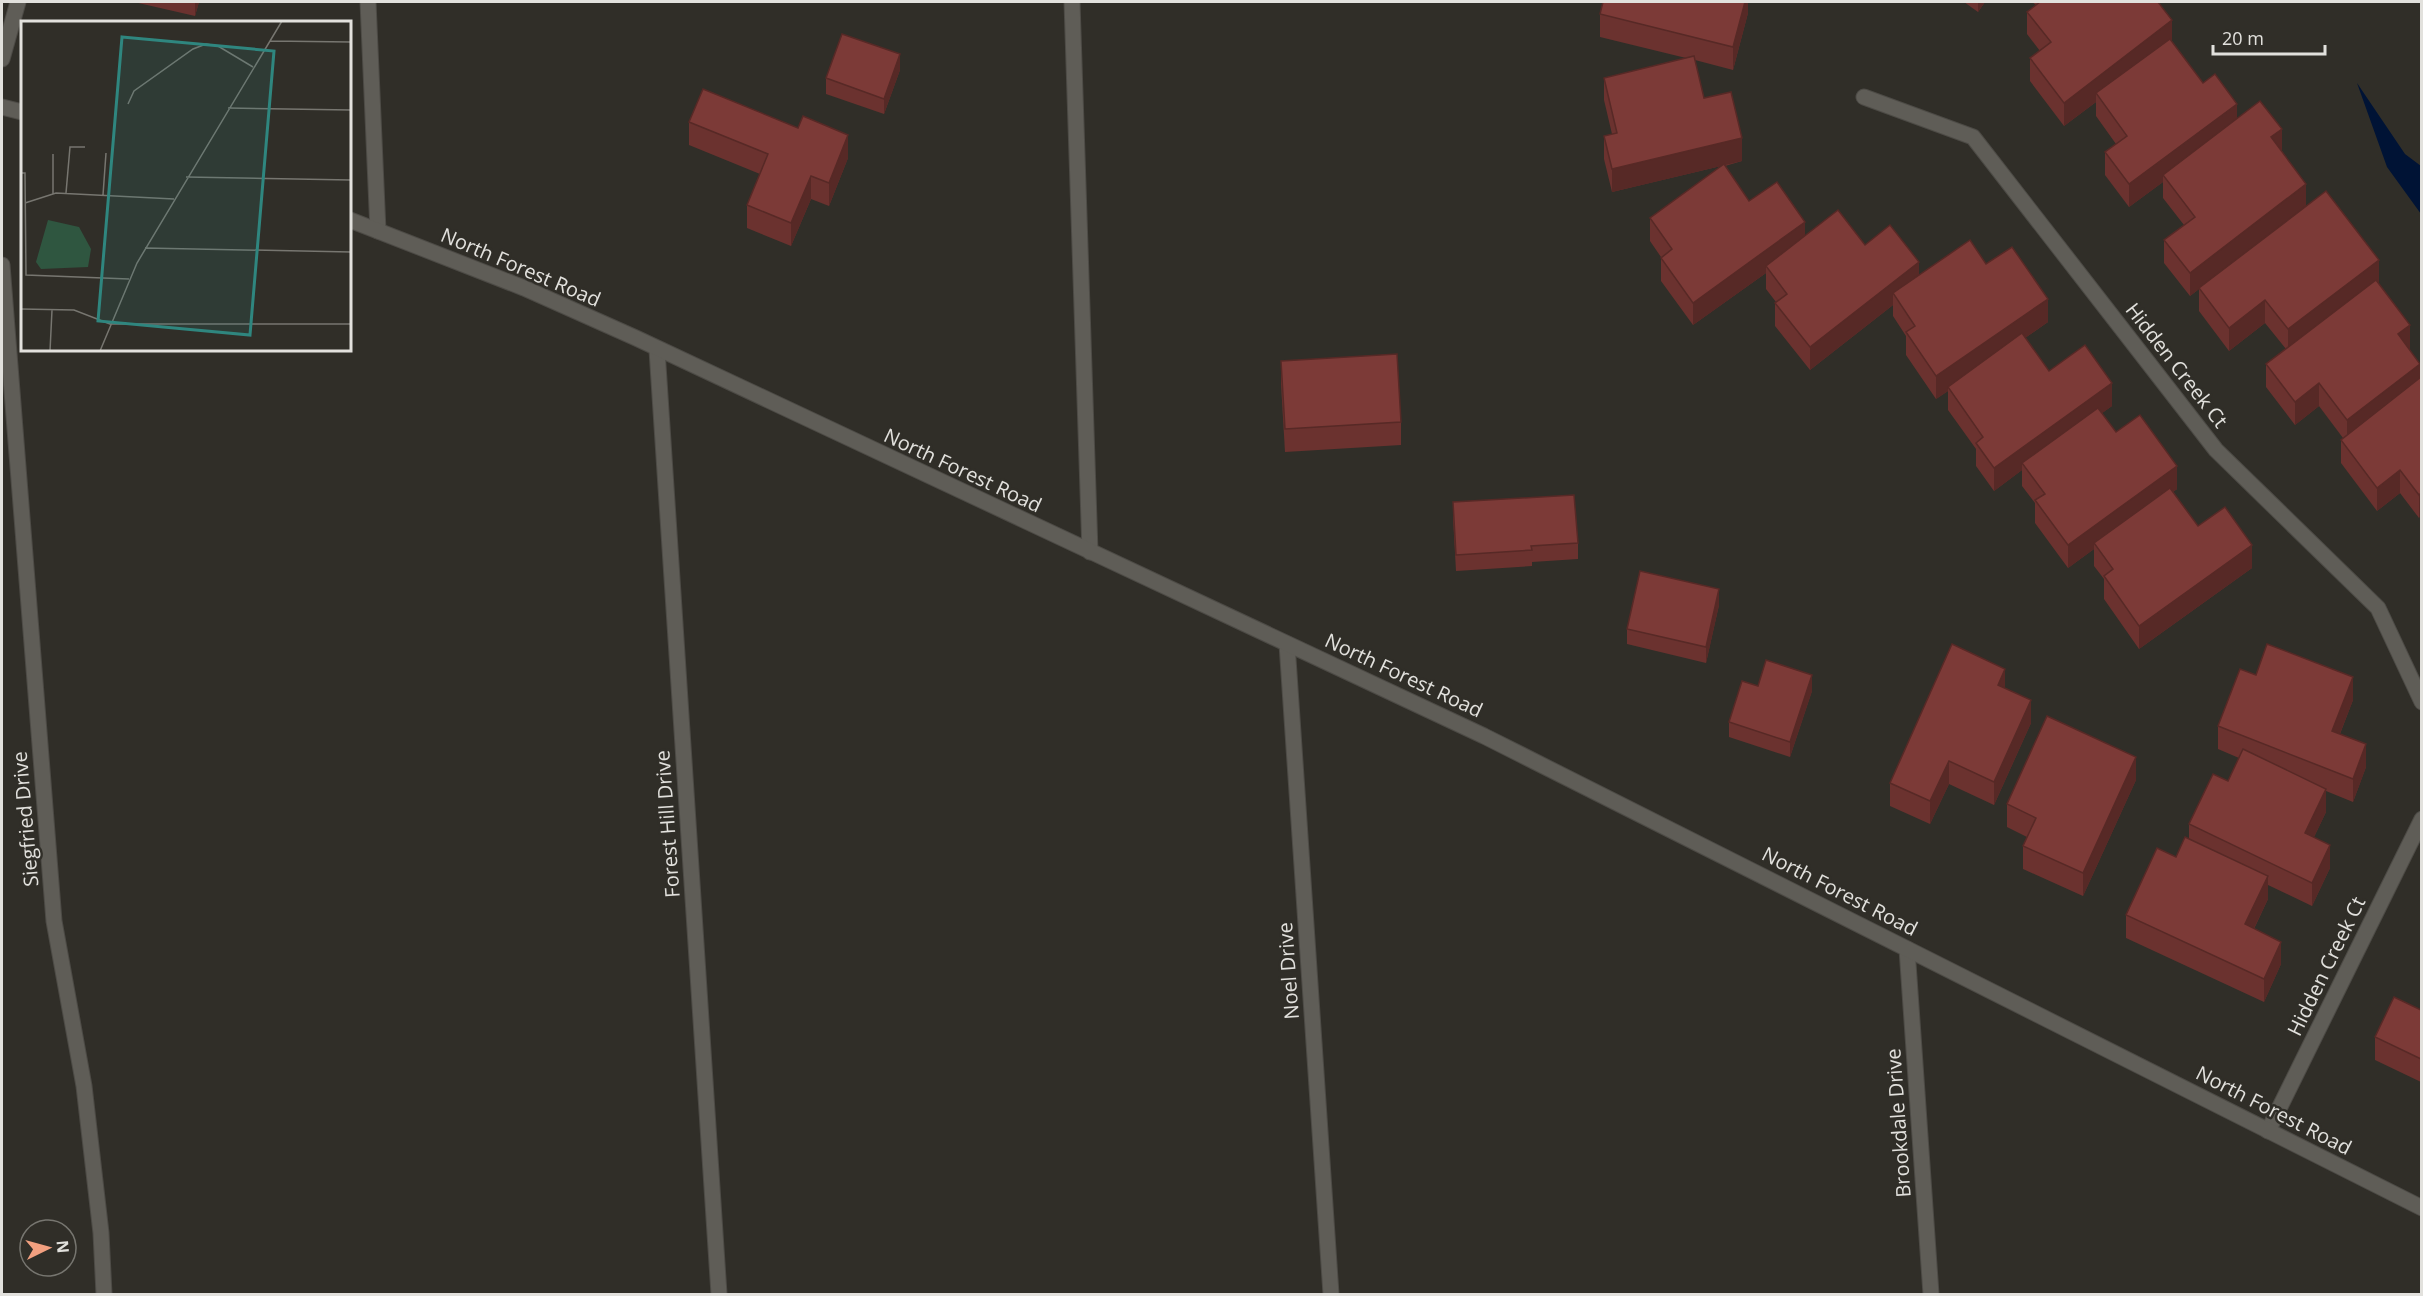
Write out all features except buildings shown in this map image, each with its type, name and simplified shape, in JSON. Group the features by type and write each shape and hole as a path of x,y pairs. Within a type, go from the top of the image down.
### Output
{"street":[{"path":"2,59 18,2"},
{"path":"368,2 378,231"},
{"path":"1072,2 1090,552"},
{"name":"Hidden Creek Ct","path":"1864,97 1973,137 2216,450 2378,609 2421,702"},
{"path":"2,107 21,112"},
{"name":"North Forest Road","path":"351,220 524,288 1484,736 2421,1208"},
{"name":"Siegfried Drive","path":"2,265 54,921 84,1086 101,1233 104,1294"},
{"name":"Forest Hill Drive","path":"657,350 719,1294"},
{"name":"Noel Drive","path":"1287,644 1331,1294"},
{"name":"Hidden Creek Ct","path":"2268,1131 2421,819"},
{"name":"Brookdale Drive","path":"1907,949 1931,1294"}],"water":[{"path":"2357,83 2405,154 2421,166 2421,214 2387,167"}]}
